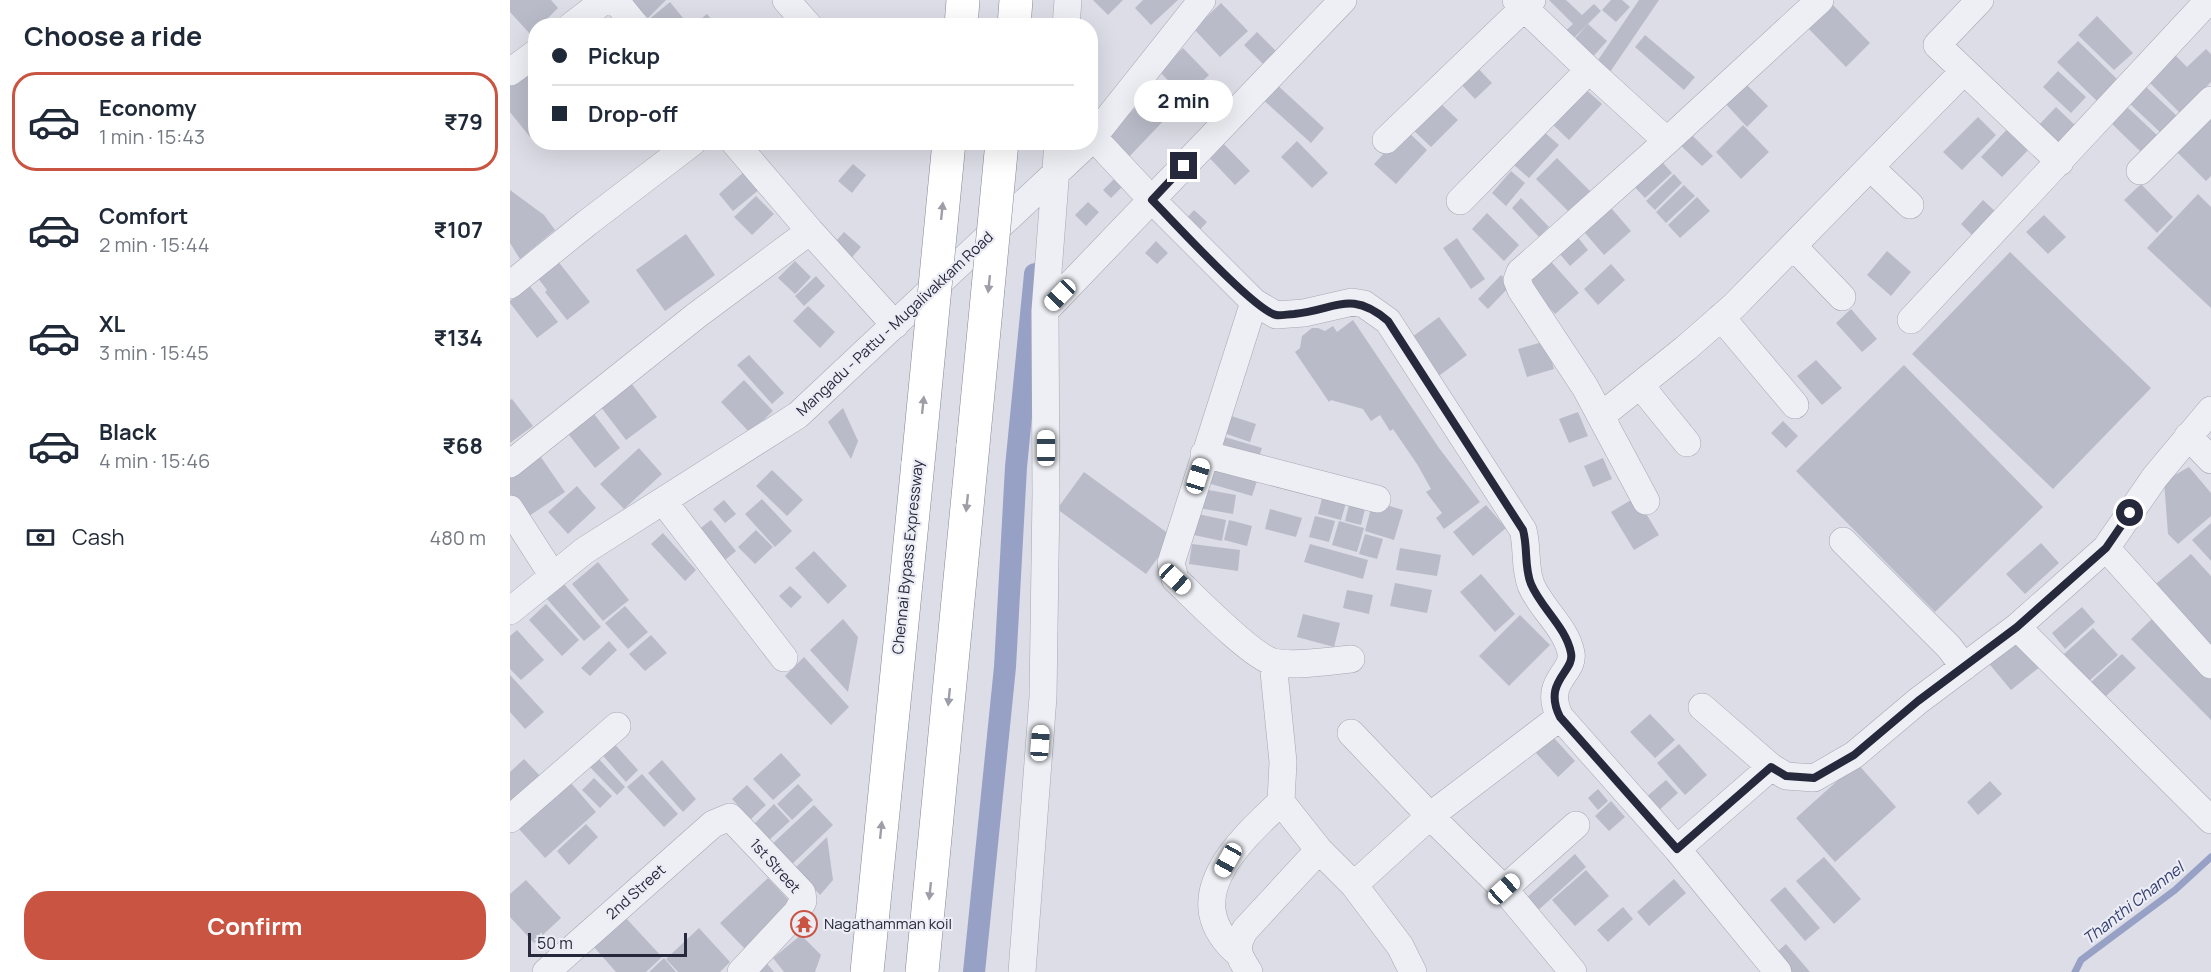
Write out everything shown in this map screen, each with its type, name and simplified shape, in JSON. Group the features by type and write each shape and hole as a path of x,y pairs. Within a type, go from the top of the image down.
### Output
{"highway":[{"path":"962,18 963,0"},
{"path":"1015,18 1016,0"},
{"name":"Chennai Bypass Expressway","path":"867,972 948,150"},
{"path":"922,972 1001,150"}],"street":[{"path":"581,18 605,0"},
{"path":"615,0 630,18"},
{"path":"786,0 802,18"},
{"path":"1067,18 1068,0"},
{"name":"Mangadu - Pattu - Mugalivakkam Road","path":"1098,131 1202,0"},
{"path":"1045,310 1343,0"},
{"path":"1646,501 1585,387 1521,290 1517,280 1520,272 1820,0"},
{"path":"1980,0 1937,45 2060,162"},
{"path":"1911,320 2209,0"},
{"path":"1386,140 1524,3 1589,70 1667,141"},
{"path":"510,72 528,59"},
{"path":"1460,201 1589,70"},
{"path":"1601,416 1721,317 1964,71"},
{"path":"2140,171 2211,100"},
{"path":"1098,147 1254,302 1276,315 1305,313 1352,302 1364,304 1388,321 1523,530 1527,543 1527,575 1539,601 1566,638 1571,651 1572,660 1555,688 1554,705 1560,717 1677,849 1778,972"},
{"path":"510,285 683,150"},
{"path":"741,150 810,231 896,325"},
{"path":"1022,972 1043,697 1046,494 1045,310 1057,150"},
{"name":"Mangadu - Pattu - Mugalivakkam Road","path":"510,611 584,551 798,415 1080,150"},
{"path":"1870,167 1910,205"},
{"path":"510,464 697,315 810,231"},
{"path":"1793,246 1842,297"},
{"path":"1254,302 1204,453 1171,563 1172,571 1175,579 1253,651 1273,662 1310,663 1351,659"},
{"path":"1721,317 1795,405"},
{"path":"1640,385 1687,443"},
{"path":"1702,707 1771,767 1786,776 1814,778 1854,755 1918,701 2017,627 2106,548 2155,477 2211,410"},
{"path":"2188,436 2211,460"},
{"path":"1204,453 1377,499"},
{"path":"663,501 784,658"},
{"path":"510,509 553,576"},
{"path":"1843,541 1949,647 1964,667"},
{"path":"2106,548 2211,665"},
{"path":"2017,627 2211,820"},
{"path":"1273,662 1283,762 1281,802 1319,850 1354,885 1400,946 1413,972"},
{"path":"1354,885 1430,816 1560,717"},
{"path":"510,819 617,726"},
{"path":"1351,733 1504,889 1573,972"},
{"path":"1677,849 1771,767"},
{"path":"1244,963 1217,930 1212,916 1211,898 1216,882 1228,860 1245,836 1281,802"},
{"name":"2nd Street","path":"546,972 712,824 730,817"},
{"name":"1st Street","path":"730,817 802,893 802,901 797,912 741,972"},
{"path":"1504,889 1576,825"},
{"path":"1244,963 1238,942 1245,930 1319,850"}],"building":[{"path":"510,0 551,0 558,8 548,18 528,18 528,32 510,12"},
{"path":"631,0 666,0 648,18"},
{"path":"1093,0 1123,0 1108,15"},
{"path":"1143,0 1178,0 1151,25 1135,8"},
{"path":"1549,0 1566,0 1582,15 1594,4 1601,11 1567,45 1559,37 1573,24"},
{"path":"1611,0 1622,0 1630,7 1616,22 1602,10"},
{"path":"1639,0 1659,0 1608,75 1594,66"},
{"path":"670,2 683,18 651,18"},
{"path":"1221,3 1248,31 1220,57 1194,29"},
{"path":"1831,3 1870,43 1846,67 1807,27"},
{"path":"2097,16 2133,53 2114,70 2078,35"},
{"path":"1588,24 1607,41 1590,60 1571,43"},
{"path":"1257,32 1281,56 1268,69 1244,45"},
{"path":"1645,35 1695,77 1684,90 1635,47"},
{"path":"2078,41 2118,80 2097,101 2057,62"},
{"path":"1183,48 1209,75 1185,98 1159,71"},
{"path":"2206,49 2211,54 2211,82 2180,113 2148,81 2175,55 2187,67"},
{"path":"1474,64 1492,83 1475,99 1457,80"},
{"path":"528,70 528,134 510,112 510,85"},
{"path":"2058,71 2086,97 2071,113 2043,87"},
{"path":"1274,82 1324,128 1311,143 1260,97"},
{"path":"1744,82 1768,106 1747,127 1724,102"},
{"path":"2144,85 2177,116 2161,133 2128,102"},
{"path":"1583,87 1602,104 1569,140 1550,122"},
{"path":"1148,95 1169,115 1127,159 1105,138"},
{"path":"1436,99 1458,120 1431,147 1410,127"},
{"path":"2125,105 2159,137 2143,154 2109,121"},
{"path":"2056,107 2077,127 2058,147 2037,127"},
{"path":"2211,114 2211,176 2206,181 2175,150"},
{"path":"1978,117 1996,135 1962,170 1943,152"},
{"path":"1743,125 1769,152 1741,179 1716,152"},
{"path":"2011,125 2032,146 2002,177 1981,157"},
{"path":"1686,129 1713,156 1702,166 1675,140"},
{"path":"1406,130 1427,150 1396,184 1374,164"},
{"path":"1543,131 1559,145 1529,178 1513,164"},
{"path":"1216,136 1250,171 1235,185 1202,150"},
{"path":"1297,141 1328,173 1312,188 1281,157"},
{"path":"1656,155 1672,173 1645,198 1629,181"},
{"path":"1557,158 1590,191 1569,212 1536,179"},
{"path":"853,164 866,175 852,193 838,181"},
{"path":"745,171 760,189 733,211 719,194"},
{"path":"1511,171 1525,183 1506,206 1492,193"},
{"path":"1674,174 1682,183 1655,210 1646,201"},
{"path":"1117,176 1125,184 1111,198 1103,190"},
{"path":"2141,184 2173,217 2157,233 2124,200"},
{"path":"1684,185 1695,196 1666,223 1656,212"},
{"path":"510,190 544,215 555,230 520,259 510,243"},
{"path":"2198,194 2211,207 2211,308 2147,248"},
{"path":"756,196 774,214 752,235 734,217"},
{"path":"1697,197 1710,211 1680,238 1668,225"},
{"path":"1521,198 1549,227 1539,237 1512,208"},
{"path":"1983,200 1997,213 1974,237 1961,224"},
{"path":"1088,202 1099,212 1086,226 1075,215"},
{"path":"1606,202 1631,231 1604,255 1579,226"},
{"path":"1194,210 1207,222 1196,234 1183,222"},
{"path":"1487,213 1519,245 1504,261 1472,229"},
{"path":"2044,215 2066,237 2048,254 2026,232"},
{"path":"1572,230 1588,250 1570,266 1553,246"},
{"path":"844,232 861,247 846,264 829,249"},
{"path":"686,234 715,275 665,311 636,270"},
{"path":"1457,238 1485,279 1471,289 1443,248"},
{"path":"1156,241 1168,253 1157,264 1145,253"},
{"path":"1887,251 1911,272 1891,296 1867,275"},
{"path":"2010,252 2151,388 2053,489 1912,354"},
{"path":"1546,256 1579,293 1555,314 1522,278"},
{"path":"557,260 590,302 567,320 545,292 547,290 537,277"},
{"path":"795,261 811,277 795,294 778,278"},
{"path":"1611,264 1625,280 1598,305 1584,289"},
{"path":"1501,275 1511,285 1488,309 1478,299"},
{"path":"816,276 825,286 804,306 795,296"},
{"path":"529,285 558,322 537,338 510,303"},
{"path":"808,306 835,332 820,348 793,321"},
{"path":"1851,309 1877,339 1862,352 1836,323"},
{"path":"1439,317 1467,355 1432,381 1404,343"},
{"path":"1353,320 1439,448 1480,502 1444,529 1436,518 1442,513 1426,492 1431,489 1393,429 1390,431 1380,415 1371,421 1363,409 1331,400 1329,402 1295,352 1300,348 1302,336 1312,328 1325,331 1333,326 1337,332"},
{"path":"1546,341 1554,369 1527,377 1518,349"},
{"path":"749,355 784,393 772,404 737,365"},
{"path":"1816,360 1842,388 1822,405 1797,376"},
{"path":"1904,365 2043,507 1935,612 1796,471"},
{"path":"625,375 657,417 626,440 594,398"},
{"path":"744,380 773,411 750,433 721,402"},
{"path":"512,399 533,426 510,443 510,400"},
{"path":"588,406 620,448 595,468 562,426"},
{"path":"843,408 858,441 851,459 828,422"},
{"path":"1578,412 1588,436 1569,443 1559,419"},
{"path":"1225,414 1256,424 1250,442 1218,431"},
{"path":"1783,421 1798,436 1786,448 1771,433"},
{"path":"1218,435 1262,448 1257,463 1214,449"},
{"path":"639,448 662,474 624,509 600,484"},
{"path":"536,450 565,492 526,518 510,494 510,468"},
{"path":"1603,458 1612,479 1593,487 1584,466"},
{"path":"1206,463 1258,478 1252,496 1201,481"},
{"path":"2189,467 2211,493 2211,516 2178,544 2168,534 2164,481"},
{"path":"772,470 803,500 787,516 756,486"},
{"path":"1084,472 1173,537 1146,574 1057,509"},
{"path":"577,486 596,508 568,534 548,512"},
{"path":"1203,489 1236,495 1233,514 1199,508"},
{"path":"1324,490 1348,496 1341,520 1318,514"},
{"path":"1351,497 1367,501 1361,525 1345,521"},
{"path":"1636,497 1659,535 1634,550 1611,512"},
{"path":"762,499 792,531 775,547 745,514"},
{"path":"724,500 736,514 725,523 713,509"},
{"path":"1373,501 1403,510 1394,540 1365,531"},
{"path":"1486,505 1506,528 1473,556 1453,532"},
{"path":"1270,509 1302,518 1296,537 1265,529"},
{"path":"1193,513 1226,520 1222,541 1189,534"},
{"path":"1315,516 1335,521 1329,542 1309,537"},
{"path":"711,520 736,551 719,565 694,533"},
{"path":"1229,520 1252,526 1247,546 1224,540"},
{"path":"1339,521 1364,528 1357,552 1332,545"},
{"path":"2211,523 2211,561 2192,540"},
{"path":"756,530 773,547 755,564 738,547"},
{"path":"663,533 696,570 685,581 651,544"},
{"path":"1365,534 1383,539 1377,559 1359,554"},
{"path":"2041,543 2059,563 2025,594 2006,574"},
{"path":"1192,544 1240,550 1238,571 1189,564"},
{"path":"1310,544 1368,560 1363,579 1304,562"},
{"path":"1400,548 1441,555 1437,576 1396,570"},
{"path":"814,551 847,586 828,604 795,568"},
{"path":"2191,554 2211,576 2211,645 2204,651 2150,589"},
{"path":"598,562 629,600 603,621 572,584"},
{"path":"1481,574 1515,614 1495,632 1460,592"},
{"path":"1395,583 1432,590 1427,613 1390,606"},
{"path":"564,584 601,627 584,641 547,599"},
{"path":"790,586 802,597 791,608 779,596"},
{"path":"1347,590 1373,595 1369,614 1343,608"},
{"path":"546,604 579,640 562,656 529,620"},
{"path":"625,606 648,632 628,649 605,623"},
{"path":"2082,607 2095,622 2065,649 2052,633"},
{"path":"1303,614 1340,623 1334,647 1297,637"},
{"path":"1520,615 1550,645 1509,686 1479,656"},
{"path":"2154,617 2211,675 2211,720 2131,639"},
{"path":"843,619 858,637 848,692 810,650"},
{"path":"2093,628 2118,655 2089,681 2064,654"},
{"path":"517,630 544,660 521,680 510,669 510,636"},
{"path":"651,635 667,653 645,671 629,654"},
{"path":"2016,636 2041,666 2011,690 1986,660"},
{"path":"609,641 617,650 590,676 581,668"},
{"path":"2122,654 2136,668 2104,698 2090,683"},
{"path":"804,657 849,707 831,725 785,676"},
{"path":"510,675 544,712 525,729 510,712"},
{"path":"1650,714 1675,740 1655,758 1630,732"},
{"path":"1554,738 1575,761 1558,777 1536,753"},
{"path":"610,739 638,770 626,782 598,750"},
{"path":"1679,744 1707,775 1685,795 1657,763"},
{"path":"781,753 801,775 773,800 753,779"},
{"path":"597,757 625,787 617,795 588,765"},
{"path":"524,759 543,779 510,810 510,772"},
{"path":"662,760 696,799 683,812 648,773"},
{"path":"1857,763 1896,807 1835,862 1796,818"},
{"path":"642,774 678,814 664,827 627,787"},
{"path":"594,778 612,796 600,808 582,790"},
{"path":"1666,780 1678,793 1657,812 1645,798"},
{"path":"1990,781 2002,794 1978,815 1967,802"},
{"path":"571,783 596,812 545,858 519,829"},
{"path":"798,784 813,800 792,820 777,804"},
{"path":"747,785 766,805 751,819 732,799"},
{"path":"1598,789 1608,801 1598,810 1588,798"},
{"path":"1611,801 1625,817 1609,831 1595,816"},
{"path":"774,804 790,821 769,840 754,824"},
{"path":"814,805 833,825 790,866 771,845"},
{"path":"586,824 598,837 569,865 557,851"},
{"path":"827,837 833,880 820,895 795,868"},
{"path":"1575,854 1586,867 1534,914 1523,901"},
{"path":"1824,857 1861,899 1834,924 1796,881"},
{"path":"1586,870 1609,896 1575,926 1552,900"},
{"path":"768,878 793,905 745,949 720,923"},
{"path":"1674,879 1686,893 1649,926 1637,912"},
{"path":"526,880 561,918 534,943 510,917 510,894"},
{"path":"1785,887 1820,928 1805,941 1770,900"},
{"path":"1623,907 1633,919 1608,942 1597,930"},
{"name":"Nagathamman koil","path":"804,916 811,924 803,932 796,923"},
{"path":"625,917 662,957 646,972 616,972 594,947"},
{"path":"699,928 730,962 720,972 678,972 666,959"},
{"path":"801,935 821,955 815,972 784,972 773,958"},
{"path":"1786,944 1810,972 1782,972 1770,958"},
{"path":"664,958 676,972 649,972"},
{"path":"764,960 774,972 750,972"}],"waterway":[{"path":"974,972 1005,667 1016,467 1035,274"},
{"name":"Thanthi Channel","path":"2075,972 2081,960 2175,890 2211,857"}],"place":[{"name":"Nagathamman koil","path":"804,924"}],"route":[{"path":"1184,166 1152,200 1254,302 1276,315 1305,313 1352,302 1364,304 1388,321 1523,530 1527,543 1527,575 1539,601 1566,638 1571,651 1572,660 1555,688 1554,705 1560,717 1677,849 1771,767 1786,776 1814,778 1854,755 1918,701 2017,627 2106,548 2130,513"}]}
